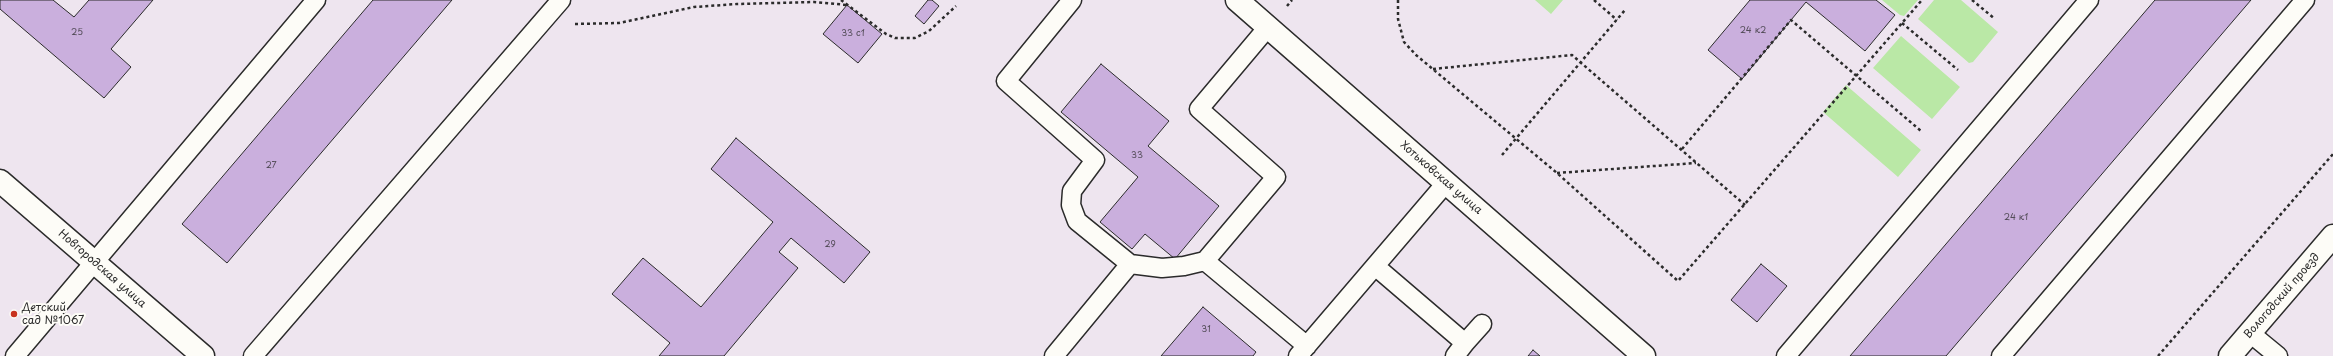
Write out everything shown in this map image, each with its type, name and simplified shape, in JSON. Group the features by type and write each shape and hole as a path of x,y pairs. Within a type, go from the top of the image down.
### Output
{"street":[{"name":"Хотьковская улица","path":"1237,0 1644,356"},
{"name":"Новгородская улица","path":"0,181 203,356"},
{"name":"Вологодский проезд","path":"2230,356 2333,236"}],"lane":[{"path":"15,356 316,0"},
{"path":"253,356 561,0"},
{"path":"1072,0 1006,81 1095,160 1072,191 1071,205 1077,221 1130,264 1162,268 1184,266 1205,261 1276,177 1199,109 1268,27"},
{"path":"1786,356 2089,0"},
{"path":"2001,356 2305,0"},
{"path":"1205,261 1302,351 1446,183"},
{"path":"1054,356 1130,264"},
{"path":"1375,266 1460,349 1482,324"},
{"path":"2250,333 2278,356"}],"path":[{"path":"841,0 895,38 914,38 929,31 956,6"},
{"path":"1398,0 1398,19 1404,42 1432,69 1516,138 1678,281 1922,0"},
{"path":"1594,0 1617,20"},
{"path":"1972,0 1995,19"},
{"path":"549,14 575,24 619,23 694,7 730,4 814,2 847,5"},
{"path":"1502,155 1625,10"},
{"path":"1682,149 1791,20 1922,131"},
{"path":"1902,23 1958,70"},
{"path":"1432,69 1572,55 1745,205"},
{"path":"2158,356 2333,154"},
{"path":"1557,174 1697,163"}],"green space":[{"path":"1535,0 1563,0 1551,14"},
{"path":"1882,0 1918,0 1904,16 1900,15"},
{"path":"1934,0 1961,0 1998,32 1973,62 1969,63 1918,19"},
{"path":"1901,36 1960,87 1932,119 1873,68"},
{"path":"1846,85 1921,150 1898,177 1823,112"}],"building":[{"path":"0,0 53,0 74,17 89,0 153,0 111,49 131,67 104,98 0,9"},
{"path":"373,0 452,0 227,263 182,224"},
{"path":"928,0 932,0 939,6 924,24 915,16"},
{"path":"1750,0 1876,0 1895,15 1865,51 1806,2 1742,79 1708,50"},
{"path":"2155,0 2251,0 1946,356 1850,356"},
{"path":"847,5 882,34 858,63 823,34"},
{"path":"1101,64 1169,121 1148,146 1219,206 1175,259 1145,234 1132,249 1100,222 1138,177 1061,112"},
{"path":"736,138 870,252 844,283 791,238 779,252 798,268 724,356 659,356 670,343 612,294 643,258 701,307 773,222 711,169"},
{"path":"1761,264 1787,286 1757,322 1731,300"},
{"path":"1203,307 1256,352 1253,356 1161,356"},
{"path":"1533,350 1540,356 1528,356"}],"place":[{"name":"Детский сад №1067","path":"14,314"}]}
